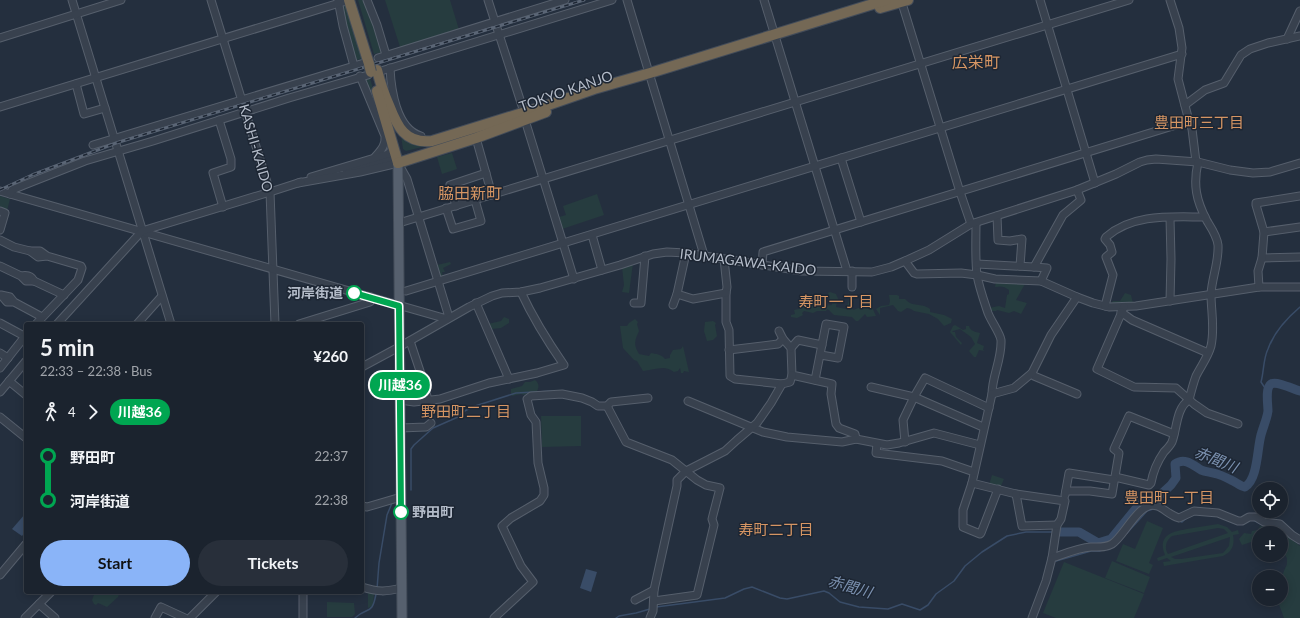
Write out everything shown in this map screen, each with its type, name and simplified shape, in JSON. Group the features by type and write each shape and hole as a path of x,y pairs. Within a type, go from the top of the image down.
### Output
{"highway":[{"name":"TOKYO KANJO","path":"345,1 395,122 403,132 411,138 421,141 432,141 559,107 886,0"},
{"name":"TOKYO KANJO","path":"775,37 904,1"},
{"name":"TOKYO KANJO","path":"373,67 398,159 476,138 548,105 594,89 650,76"},
{"path":"383,92 400,148 398,159 494,127 548,105"}],"main road":[{"path":"398,159 402,618"}],"street":[{"path":"72,0 170,322"},
{"path":"0,38 121,0"},
{"name":"KASHI-KAIDO","path":"211,0 270,192 275,322"},
{"path":"367,0 377,25 386,55"},
{"path":"488,0 562,244 574,278"},
{"path":"10,194 12,190 41,177 85,161 360,76 386,55 565,0"},
{"path":"93,145 354,66 390,68 612,0"},
{"path":"626,0 704,255"},
{"path":"764,0 834,230 849,271 852,287"},
{"path":"1040,0 1096,183"},
{"path":"399,223 1130,0"},
{"path":"1032,618 1046,581 1052,558 1057,525 1061,519 1065,501 1068,473 1149,485 1151,484 1154,469 1171,443 1183,406 1185,402 1189,400 1196,376 1208,353 1213,332 1211,293 1217,266 1218,244 1216,235 1205,217 1195,190 1197,162 1192,129 1178,79 1182,54 1180,28 1170,0"},
{"path":"0,107 345,1 343,26 354,66"},
{"path":"904,1 940,128 960,192 973,223 977,275 989,314 1001,340 1000,353 989,408 983,428 972,483 963,510 963,527 980,534 998,489"},
{"path":"1287,39 1300,11"},
{"path":"1185,105 1205,90 1224,83 1241,55 1250,49 1268,43 1300,36"},
{"path":"406,292 1182,54"},
{"path":"390,68 394,98 403,122 408,129 417,135 441,138"},
{"path":"360,76 385,136 384,145 375,157"},
{"path":"76,84 84,114 105,108"},
{"path":"219,120 231,159 230,167 213,173 223,207"},
{"path":"762,265 763,252 1189,121"},
{"path":"476,138 492,195"},
{"path":"59,322 142,231 223,207 390,152 393,144"},
{"path":"841,158 861,222"},
{"path":"307,179 398,159"},
{"path":"298,183 360,172 398,159"},
{"path":"0,191 447,319 448,314 439,282 407,179 398,159"},
{"name":"IRUMAGAWA-KAIDO","path":"364,365 400,348 476,303 498,294 521,292 620,265 646,256 667,252 686,253 802,271 872,272 887,268 929,250 973,223 1077,190 1096,183 1132,165 1147,160 1197,162 1230,170 1253,173 1270,172 1300,163"},
{"path":"456,206 450,185 486,173"},
{"path":"1034,267 1063,216 1081,200 1077,190"},
{"path":"1259,287 1258,272 1262,258 1264,232 1256,203 1300,196"},
{"path":"446,208 453,229 467,226 481,221 475,200"},
{"path":"0,211 4,213 0,230"},
{"path":"997,216 998,240 1010,241 1022,239 1020,266"},
{"path":"1105,306 1113,275 1106,257 1112,252 1110,245 1105,239 1106,236 1123,225 1143,218 1205,217"},
{"path":"1170,218 1170,301"},
{"path":"1264,232 1300,227"},
{"path":"592,235 602,270"},
{"path":"0,240 14,247 30,251 38,257 47,256 81,266 82,268 78,280 38,322"},
{"path":"673,305 677,294 686,253"},
{"path":"634,303 641,303 646,256"},
{"path":"1262,258 1300,257"},
{"path":"724,259 727,287 726,322 729,330 730,376 735,379 782,384 790,382 792,375 791,348 778,331"},
{"path":"905,261 914,273 917,274 939,272 977,275 995,279 1041,281 1093,303 1122,310 1211,293 1259,287 1300,287"},
{"path":"977,264 1048,268 1041,281"},
{"path":"0,266 20,276 30,276 34,281 64,295"},
{"path":"400,400 414,402 440,399 489,383 548,371 564,365 528,309 521,292"},
{"path":"677,294 693,299 726,293"},
{"path":"0,295 7,302 14,302 42,318"},
{"path":"139,322 162,296"},
{"path":"305,322 370,302 371,297"},
{"path":"992,394 1014,388 1032,374 1051,335 1077,297"},
{"path":"476,303 509,379"},
{"path":"1122,310 1132,320 1208,353"},
{"path":"1122,310 1097,369 1134,387 1176,388 1207,413 1238,424"},
{"path":"0,323 24,335"},
{"path":"815,380 826,324 844,327 838,358 821,355"},
{"path":"0,368 24,338"},
{"path":"729,350 778,344 783,339"},
{"path":"791,348 798,340 822,345"},
{"path":"410,341 428,400"},
{"path":"0,353 8,358"},
{"path":"0,392 24,363"},
{"path":"1032,374 1077,394"},
{"path":"792,375 832,384 831,394 836,424 839,428 855,434 856,439"},
{"path":"905,442 903,420 925,378 989,408"},
{"path":"9,381 24,393"},
{"path":"607,406 626,442 672,460 686,471 697,480 706,485 720,488 712,519 714,525 697,595 653,609 654,590 677,486 677,480 686,471 725,451 757,423 772,403 782,384"},
{"path":"871,387 914,397 983,428"},
{"path":"494,618 533,582 521,566 502,526 511,518 540,501 544,495 544,488 538,463 536,422 531,415 527,399 531,396 562,394 582,398 598,406 607,406 611,402 648,398"},
{"path":"688,401 751,428 763,432 801,439 842,442 856,439 887,445 905,442 934,433 980,445"},
{"path":"1066,491 1090,491 1112,494 1119,453 1114,449 1129,416 1174,434"},
{"path":"0,417 24,436"},
{"path":"400,428 426,427 431,423"},
{"path":"877,444 876,453 942,462 974,472"},
{"path":"972,483 1016,494 1065,501"},
{"path":"1016,494 1022,526 1057,525"},
{"path":"364,506 367,507 401,497"},
{"path":"1052,558 1091,547 1103,548 1114,543 1132,520 1144,509 1156,505 1167,513 1179,518 1194,512 1218,513 1238,521 1242,521 1249,517 1256,517 1264,522 1280,524 1300,540"},
{"path":"0,575 24,546"},
{"path":"364,588 379,592 401,588"},
{"path":"635,600 654,590"},
{"path":"25,618 49,594"},
{"path":"190,618 214,594"},
{"path":"303,594 303,618"},
{"path":"39,604 55,618"},
{"path":"154,618 161,606 185,618"}],"green space":[{"path":"358,0 365,0 383,52 374,54"},
{"path":"385,0 450,0 460,33 401,50"},
{"path":"347,3 364,58 354,61 340,5"},
{"path":"370,78 389,145 386,149 387,142 362,81"},
{"path":"401,136 426,146 406,151 403,149"},
{"path":"452,153 457,169 442,174 437,157"},
{"path":"597,194 604,215 562,229 559,217 566,215 563,206"},
{"path":"0,196 10,199 7,211 0,208"},
{"path":"450,262 451,264 443,268 445,272 442,272 443,277 439,277 436,266"},
{"path":"633,263 629,293 622,292 624,285 622,267"},
{"path":"996,282 1025,284 1016,300 1027,303 1021,314 1014,311 1009,313 997,310 991,311 989,308 999,306 1005,308 1007,295 1009,294 1009,290 1006,288 1001,286 995,287"},
{"path":"830,292 836,294 839,301 837,302 836,307 846,309 850,294 852,295 851,299 853,301 851,304 853,310 871,305 876,316 867,317 865,314 858,321 856,321 852,317 834,315 827,309 826,311 817,311 813,313 804,311 802,313 803,315 797,318 791,317 791,315 795,314 794,310 799,309 801,305 813,303 823,306 832,305 832,301 830,300 828,293"},
{"path":"1125,293 1131,295 1133,303 1110,304 1113,301 1120,301"},
{"path":"889,295 897,295 899,296 899,299 905,299 908,302 927,307 930,309 930,312 944,315 952,319 951,323 944,326 938,319 929,314 907,308 901,312 898,311 893,305 880,308 880,315 876,309 881,306 889,305"},
{"path":"504,317 509,319 509,323 501,328 491,329 488,324 501,321"},
{"path":"635,319 638,322 637,324 639,331 635,345 639,354 649,356 651,353 660,355 665,359 670,358 673,350 681,349 683,346 689,372 684,371 681,373 680,368 678,371 674,372 667,368 643,371 637,361 634,360 623,348 620,326 627,326"},
{"path":"713,321 716,323 717,336 713,340 707,341 704,331 705,322"},
{"path":"955,325 963,330 966,329 966,326 969,326 975,332 980,333 977,343 984,346 983,350 985,351 979,350 976,357 974,357 969,351 975,344 971,337 960,329 953,331 952,332 955,332 956,337 962,343 961,345 950,332"},
{"path":"535,380 538,383 536,393 512,396 511,389 522,386 525,382"},
{"path":"460,408 456,413 448,417 447,410"},
{"path":"541,416 581,416 581,446 542,447"},
{"path":"992,475 1004,479 1000,488 989,485"},
{"path":"1147,521 1163,528 1149,563 1153,565 1149,574 1116,561 1123,544 1135,549"},
{"path":"1218,524 1227,527 1232,532 1238,530 1239,534 1233,535 1234,542 1232,548 1223,556 1164,566 1163,562 1171,561 1167,558 1158,561 1157,558 1165,555 1163,542 1170,534 1181,530","holes":["1218,528 1224,529 1228,533 1168,554 1167,552 1166,544 1172,536","1230,537 1229,546 1223,553 1181,559 1171,557"]},
{"path":"1252,531 1252,541 1242,545 1239,539 1244,533 1251,534"},
{"path":"1288,537 1300,546 1300,618 1284,618 1280,606 1288,606 1288,570 1284,570 1287,564"},
{"path":"1112,561 1150,577 1144,593 1105,578"},
{"path":"1064,562 1144,594 1134,618 1056,618 1043,613"},
{"path":"368,592 374,593 373,606 368,608"},
{"path":"94,594 119,594 118,597 107,607 98,603 96,605 92,600"},
{"path":"327,602 354,603 355,614 352,617 327,617"}],"water":[{"path":"24,515 24,534 22,536 12,529"},
{"path":"586,569 597,572 591,592 580,588"}],"waterway":[{"path":"1267,391 1261,382 1266,353 1277,331 1300,307"},
{"name":"赤間川","path":"1058,532 1079,532 1098,543 1111,539 1138,506 1158,497 1171,485 1176,478 1175,464 1182,461 1189,462 1201,470 1220,475 1245,487 1249,483 1255,471 1261,435 1268,411 1267,393 1269,386 1274,383 1300,391"},
{"path":"411,490 411,449 433,428 458,417 472,407 516,393 554,391"},
{"path":"377,589 379,563 387,515 392,503"},
{"path":"1127,533 1147,511 1153,509"},
{"path":"1179,521 1182,522 1188,517"},
{"path":"1253,520 1261,524"},
{"name":"赤間川","path":"656,607 725,598 752,587 780,598 787,599 824,591 840,602 859,607 888,609 902,604 920,610 928,605 936,594 954,581 965,566 982,552 1007,536 1026,532 1052,532"},
{"path":"1056,561 1091,551 1100,551"},
{"path":"355,618 359,614 371,608 376,594"},
{"name":"赤間川","path":"616,618 650,609"}],"railway":[{"path":"0,190 32,175 116,143 584,0"}],"bus line":[{"name":"川越36","path":"354,293 399,306 401,512"}],"place":[{"name":"河岸街道","path":"354,293"},
{"name":"野田町","path":"401,512"}],"district":[{"name":"広栄町","path":"976,62"},
{"name":"豊田町三丁目","path":"1199,123"},
{"name":"脇田新町","path":"470,193"},
{"name":"寿町一丁目","path":"836,302"},
{"name":"野田町二丁目","path":"466,412"},
{"name":"豊田町一丁目","path":"1169,498"},
{"name":"寿町二丁目","path":"776,530"}]}
